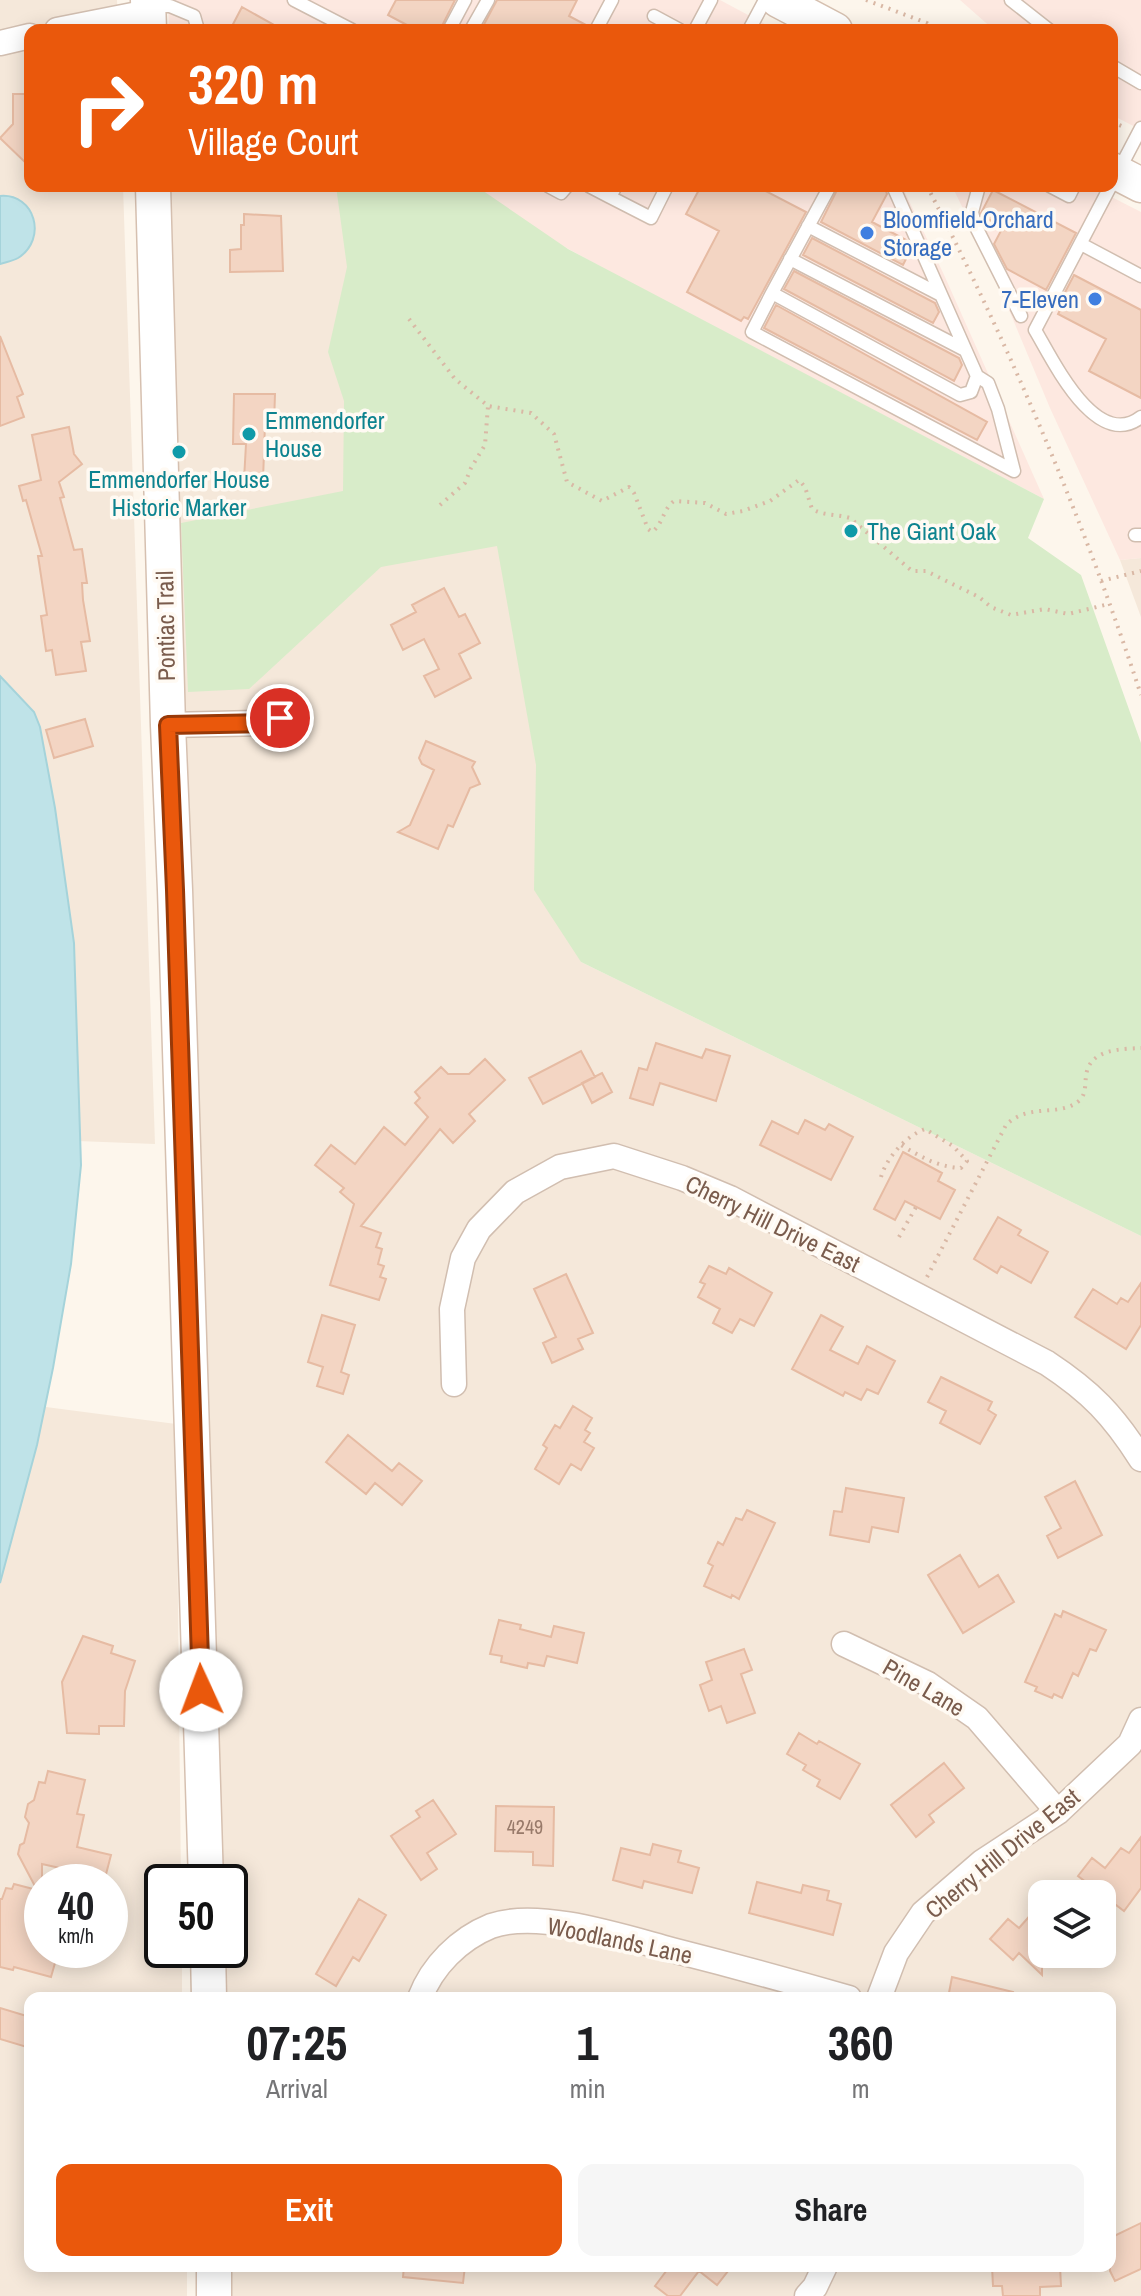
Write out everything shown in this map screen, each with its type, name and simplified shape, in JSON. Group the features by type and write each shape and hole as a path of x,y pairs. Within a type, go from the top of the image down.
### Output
{"main road":[{"path":"777,1 819,24"},
{"name":"Pontiac Trail","path":"153,192 205,1864"},
{"path":"208,1968 209,1992"},
{"path":"214,2272 214,2296"}],"street":[{"path":"87,24 148,12"},
{"path":"0,43 24,37"},
{"path":"168,725 262,723 280,718"},
{"name":"Cherry Hill Drive East","path":"454,1384 452,1309 463,1258 479,1229 515,1192 560,1167 614,1156 682,1178 730,1198 1025,1351 1081,1386 1117,1422 1141,1459"},
{"name":"Pine Lane","path":"844,1644 928,1684 977,1718 1058,1812"},
{"name":"Cherry Hill Drive East","path":"881,1992 896,1953 923,1913 982,1862 1058,1812 1130,1744 1141,1720"},
{"name":"Woodlands Lane","path":"423,1992 440,1962 470,1937 493,1925 526,1920 586,1927 829,1992"},
{"path":"807,2296 822,2272"}],"lane":[{"path":"294,0 340,24"},
{"path":"452,24 465,0"},
{"path":"474,24 488,0"},
{"path":"599,24 612,0"},
{"path":"698,24 711,0"},
{"path":"1011,0 1041,24"},
{"path":"755,24 777,1"},
{"path":"148,12 170,6 194,16 196,24"},
{"path":"654,16 669,24"},
{"path":"1118,70 1141,83"},
{"path":"1124,177 1141,128"},
{"path":"614,192 651,218 664,192"},
{"path":"827,192 752,332 1014,471 988,383 977,376 896,192"},
{"path":"977,192 972,212 975,225 1021,316"},
{"path":"1114,192 1081,244 1035,330 1085,408 1114,426 1133,424 1141,417"},
{"path":"808,226 941,295"},
{"path":"1081,244 1141,276"},
{"path":"790,259 965,350"},
{"path":"772,293 960,395 971,392 977,376"}],"path":[{"path":"866,0 928,24"},
{"path":"930,192 1045,440 1101,581 1141,695"},
{"path":"939,228 946,224"},
{"path":"409,319 455,379 488,406 531,413 554,434 567,482 602,501 629,487 652,532 674,501 705,503 726,514 770,501 799,480 805,487 812,509 822,514 850,518 912,571 926,571 1011,615 1045,609 1068,614 1109,604"},
{"path":"440,505 465,483 485,445 488,406"},
{"path":"1101,581 1141,571"},
{"path":"918,1295 1006,1125 1022,1112 1064,1107 1080,1100 1088,1069 1095,1059 1114,1049 1141,1048"},
{"path":"881,1177 884,1167 901,1145 916,1132 925,1129 953,1146 967,1161 961,1168 934,1166 901,1145"},
{"path":"899,1237 916,1207"}],"shaded area":[{"path":"0,0 117,0 118,24 24,24 24,192 123,192 155,1144 0,1138"},
{"path":"168,0 720,0 765,24 169,24"},
{"path":"960,0 1141,0 1141,130 1118,118 1118,24 987,24"},
{"path":"171,192 454,192 581,962 1141,1236 1141,2296 217,2296 216,2272 1116,2272 1116,1992 209,1992 208,1968 248,1968 248,1864 205,1864 169,761"},
{"path":"464,192 905,192 1044,499"},
{"path":"955,192 1102,192 1141,212 1141,558 1120,560 1050,408 988,260"},
{"path":"1141,558 1141,617 1120,560"},
{"path":"0,1401 176,1424 181,1864 144,1864 144,1968 182,1968 182,1992 24,1992 24,2272 187,2272 187,2296 0,2296"}],"green space":[{"path":"337,192 485,192 568,249 1044,499 1028,538 1081,575 1141,743 1141,1236 581,962 534,890 536,765 497,546 381,567 249,689 188,692 181,523 343,491 344,401 328,352 347,267"}],"water":[{"path":"0,196 22,202 29,209 35,229 27,250 16,259 0,264"},
{"path":"0,676 34,712 40,727 55,808 74,943 81,1165 71,1264 53,1368 37,1445 0,1583"}],"building":[{"path":"396,0 455,0 443,24 405,24 388,15"},
{"path":"497,0 577,0 569,16 584,24 484,24"},
{"path":"242,7 272,24 233,24"},
{"path":"13,94 24,94 24,161 0,138 13,124"},
{"path":"698,192 768,192 806,212 748,319 744,317 741,321 687,292 719,231 686,214"},
{"name":"Bloomfield-Orchard Storage","path":"836,192 886,192 872,222 908,241 911,249 903,265 821,222"},
{"path":"992,192 997,192 1076,233 1046,290 1007,269 994,244 1003,227 981,213"},
{"path":"244,214 281,216 283,271 230,272 230,250 241,249"},
{"path":"812,238 935,303 939,312 933,323 803,255"},
{"path":"794,271 959,358 962,365 954,381 784,289"},
{"path":"1074,275 1141,310 1141,398 1089,371 1106,339 1058,314"},
{"path":"776,305 987,422 977,440 764,328"},
{"path":"0,336 23,394 17,397 24,417 0,426"},
{"name":"Emmendorfer House","path":"234,394 275,394 274,424 265,424 263,480 244,480 246,444 233,444"},
{"path":"69,427 74,454 82,464 59,482 64,497 60,498 74,550 82,549 87,583 82,583 83,600 90,641 81,642 86,671 56,675 52,650 46,651 41,616 47,615 38,556 42,556 19,486 41,480 32,435"},
{"path":"444,588 459,617 465,614 480,643 459,654 471,678 435,697 424,676 439,669 424,639 403,650 391,625 416,612 412,605"},
{"path":"85,719 93,746 54,758 46,730"},
{"path":"426,741 475,762 472,767 480,784 470,788 453,827 448,825 438,849 398,832 410,825 434,770 422,764 419,758"},
{"path":"656,1043 702,1058 706,1049 730,1056 716,1101 660,1083 653,1105 630,1098 639,1068 647,1070"},
{"path":"581,1051 595,1077 543,1104 529,1078"},
{"path":"485,1059 505,1080 469,1114 475,1121 453,1143 440,1129 361,1226 381,1233 376,1247 382,1249 378,1264 384,1266 380,1277 386,1279 379,1300 330,1285 354,1204 340,1192 344,1188 315,1165 331,1145 355,1164 384,1127 405,1145 428,1117 415,1103 420,1098 415,1092 441,1067 448,1074 469,1074"},
{"path":"602,1073 612,1092 592,1103 582,1083"},
{"path":"805,1120 825,1130 829,1124 853,1137 831,1180 760,1145 772,1121 798,1134"},
{"path":"903,1152 942,1173 938,1181 955,1190 940,1219 905,1201 895,1220 874,1209"},
{"path":"998,1217 1021,1230 1018,1235 1048,1252 1031,1283 1001,1266 997,1273 974,1259"},
{"path":"709,1266 726,1274 729,1268 772,1293 754,1326 740,1319 732,1333 713,1323 720,1309 698,1297 705,1284 700,1282"},
{"path":"566,1274 593,1333 578,1339 583,1349 552,1363 543,1343 556,1337 534,1289"},
{"path":"1141,1283 1141,1325 1126,1349 1075,1317 1093,1289 1117,1304 1121,1298 1128,1302"},
{"path":"322,1315 355,1325 341,1372 349,1375 343,1394 317,1386 323,1367 308,1362"},
{"path":"821,1315 843,1327 830,1350 858,1364 867,1346 895,1361 878,1394 867,1389 861,1400 845,1392 843,1396 792,1369"},
{"path":"941,1377 992,1402 988,1410 996,1415 980,1444 940,1423 946,1411 928,1402"},
{"path":"573,1406 592,1418 585,1430 590,1433 584,1442 594,1448 581,1470 571,1464 559,1484 535,1469 547,1448 543,1445 555,1425 560,1428"},
{"path":"348,1435 392,1471 399,1463 422,1481 402,1505 375,1483 366,1494 326,1462"},
{"path":"1075,1481 1102,1535 1058,1558 1047,1536 1061,1528 1045,1497"},
{"path":"846,1488 904,1498 898,1532 872,1527 869,1542 830,1535 834,1511 842,1512"},
{"path":"747,1510 775,1523 739,1599 732,1595 731,1598 704,1586 713,1566 708,1563 718,1542 723,1545 736,1518 742,1520"},
{"path":"960,1555 979,1587 998,1575 1014,1602 963,1633 928,1575"},
{"path":"1063,1611 1106,1630 1096,1651 1090,1649 1078,1676 1073,1673 1062,1698 1054,1694 1052,1698 1035,1691 1037,1687 1025,1682 1055,1614 1061,1617"},
{"path":"499,1620 551,1637 554,1626 584,1633 577,1663 547,1656 544,1666 528,1663 527,1668 501,1662 502,1656 490,1654"},
{"path":"83,1636 113,1646 111,1653 135,1661 125,1691 124,1726 99,1726 99,1734 67,1733 62,1682"},
{"path":"744,1649 752,1670 741,1674 755,1713 727,1723 721,1706 709,1711 700,1685 712,1680 706,1662"},
{"path":"799,1733 860,1764 840,1799 817,1786 820,1780 803,1770 806,1765 787,1754"},
{"path":"944,1763 964,1788 929,1815 934,1822 916,1837 891,1805"},
{"path":"48,1771 85,1780 77,1814 84,1815 77,1847 111,1855 109,1864 24,1865 18,1854 29,1823 25,1817 28,1804 34,1800 39,1782 45,1783"},
{"path":"433,1800 456,1834 427,1853 437,1869 421,1880 391,1836 420,1817 416,1811"},
{"path":"496,1806 554,1807 553,1866 533,1865 533,1852 495,1851"},
{"path":"1141,1837 1141,1888 1124,1911 1116,1905 1116,1880 1083,1880 1078,1876 1092,1858 1105,1868 1121,1848 1129,1853"},
{"path":"653,1844 681,1851 678,1862 699,1868 692,1893 644,1881 642,1888 613,1880 621,1848 650,1855"},
{"path":"757,1882 801,1893 803,1885 829,1891 827,1900 841,1904 833,1935 749,1913"},
{"path":"14,1884 24,1887 24,1968 54,1968 51,1977 14,1967 13,1970 0,1967 0,1899 6,1888 12,1889"},
{"path":"359,1899 386,1915 359,1961 353,1957 336,1986 316,1974"},
{"path":"1028,1918 1028,1962 1019,1953 1013,1960 990,1939 1008,1919 1019,1928"},
{"path":"952,1977 1013,1992 949,1992"},
{"path":"0,2008 24,2015 24,2046 0,2039"},
{"path":"1141,2223 1141,2269 1115,2281 1110,2272 1116,2272 1116,2235"},
{"path":"403,2272 464,2272 463,2283 403,2277"},
{"path":"666,2272 698,2272 680,2296 668,2296 655,2286"},
{"path":"700,2272 727,2272 717,2285"},
{"path":"992,2272 1060,2272 1061,2286 1040,2287 1040,2296 1003,2296 1002,2286 993,2286"}],"place":[{"name":"Bloomfield-Orchard Storage","path":"867,233"},
{"name":"7-Eleven","path":"1095,299"},
{"name":"Emmendorfer House","path":"249,434"},
{"name":"Emmendorfer House Historic Marker","path":"179,452"},
{"name":"The Giant Oak","path":"851,531"}],"route":[{"path":"201,1690 168,725 262,723 280,718"}]}
